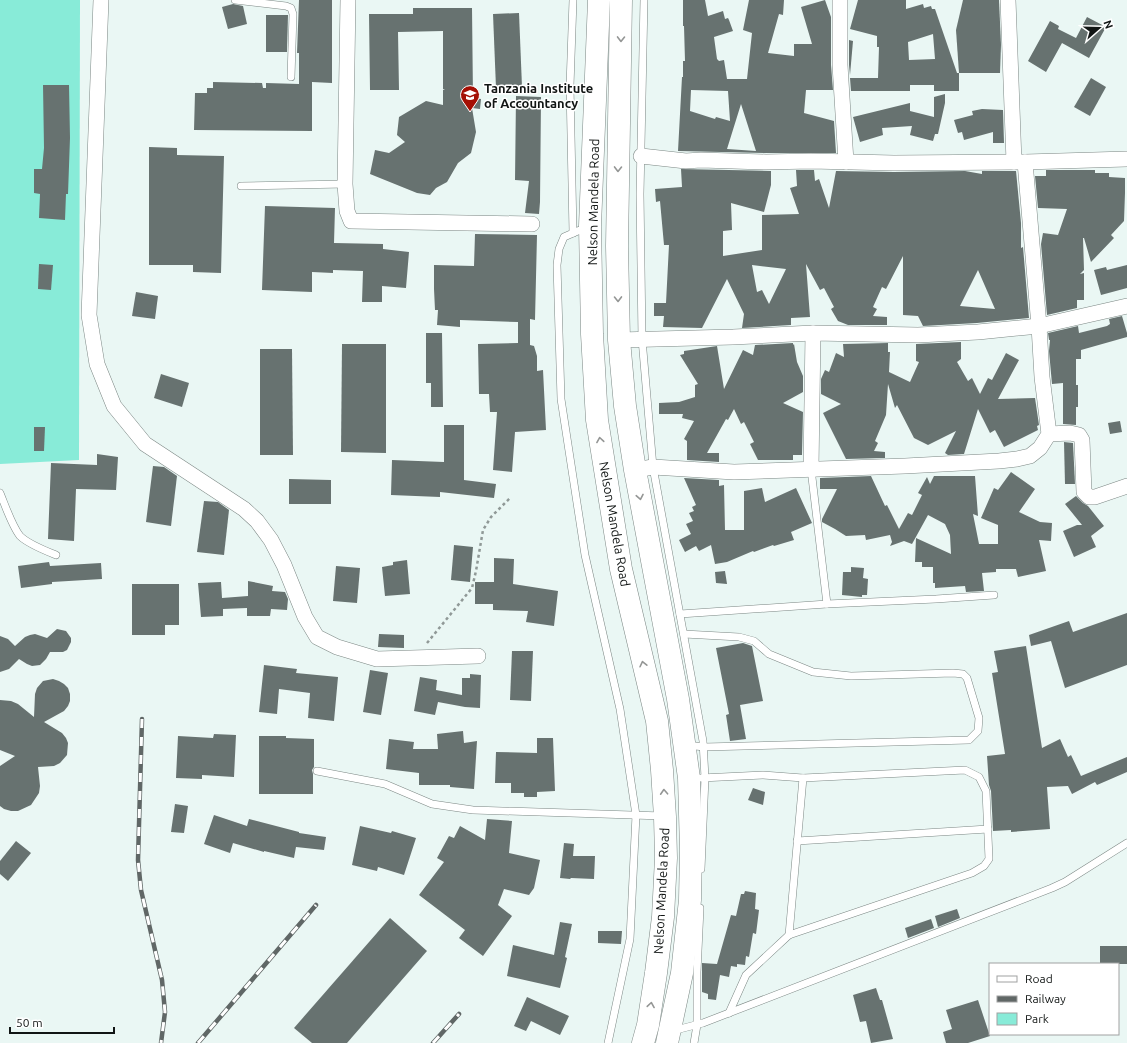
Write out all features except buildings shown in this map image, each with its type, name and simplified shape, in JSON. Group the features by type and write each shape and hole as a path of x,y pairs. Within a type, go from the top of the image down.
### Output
{"main road":[{"name":"Nelson Mandela Road","path":"599,0 581,229 592,334 597,420 621,569 657,721 665,817 666,858 662,917 656,974 648,1025 643,1043"},
{"name":"Nelson Mandela Road","path":"621,0 617,246 619,340 625,406 644,468 676,691 694,746 697,778 691,850 690,900 682,972 668,1038"}],"street":[{"path":"101,0 89,315 97,364 114,406 145,444 244,509 258,521 271,540 284,565 305,617 317,637 336,647 377,660 478,656"},
{"path":"348,0 345,184 347,211 351,221 532,224"},
{"path":"840,0 840,65 846,162"},
{"path":"644,468 734,472 811,468 905,466 1017,459 1030,456 1040,448 1049,434 1042,377 1039,326 1020,162 1008,0"},
{"path":"641,156 686,161 811,161 894,163 1127,159"},
{"path":"619,340 813,333 918,335 978,332 1039,326 1127,306"},
{"path":"811,468 813,333"},
{"path":"1049,434 1070,433 1079,435 1082,440 1084,492 1089,497 1127,486"}],"lane":[{"path":"235,0 286,6 291,8 293,14 291,77"},
{"path":"572,0 570,86 581,229 564,237 559,249 557,264 561,399 585,555 620,709 636,815 630,938 608,1043"},
{"path":"644,0 641,156 644,468 684,634 694,746 969,740 978,731 979,718 967,678 963,674 851,676 813,672 768,654 754,641 739,636 684,634"},
{"path":"241,186 345,184"},
{"path":"811,468 827,604"},
{"path":"0,493 21,536 40,548 56,555"},
{"path":"680,614 994,595"},
{"path":"701,879 697,778 763,775 803,778 965,770 979,777 986,791 989,859 984,866 972,873 789,935 746,975 728,1013"},
{"path":"317,771 385,784 432,804 466,809 665,817"},
{"path":"789,935 803,778"},
{"path":"797,841 988,829"},
{"path":"668,1038 697,1025 1052,888 1127,843"},
{"path":"694,1043 697,1025 697,972 700,902"}],"path":[{"path":"415,658 472,588 483,530 491,517 511,497"}],"green space":[{"path":"0,0 80,0 79,460 0,464"}],"railway":[{"path":"142,719 138,860 141,890 162,980 165,1012 161,1043"},
{"path":"198,1043 316,905"},
{"path":"433,1043 459,1014"}],"place":[{"name":"Tanzania Institute of Accountancy","path":"470,112"}]}
